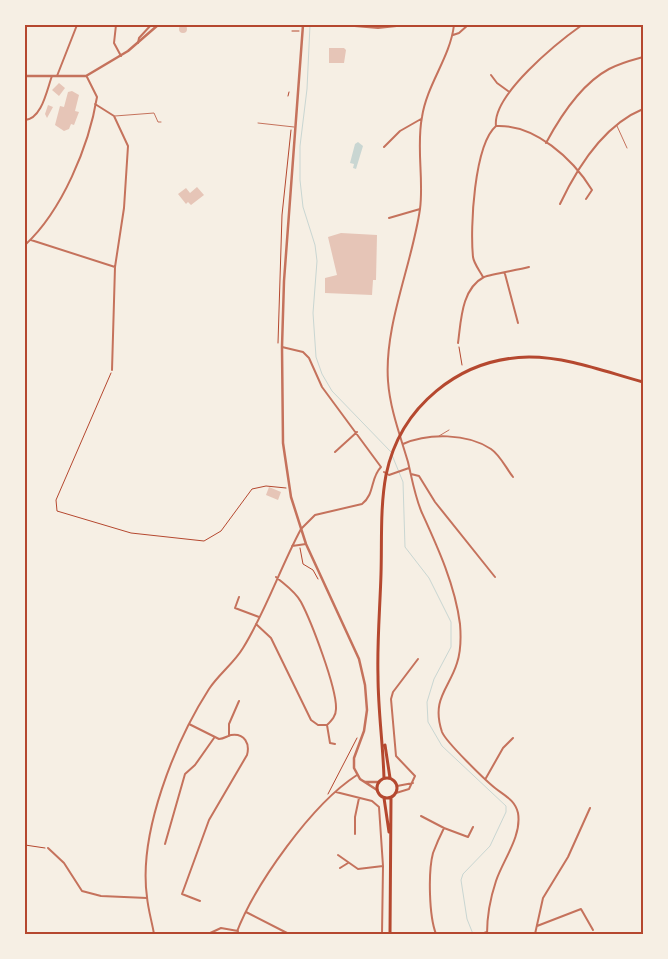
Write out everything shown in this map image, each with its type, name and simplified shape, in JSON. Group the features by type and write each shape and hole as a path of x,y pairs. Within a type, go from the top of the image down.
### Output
{"main road":[{"path":"384,778 378,674 386,477 400,436 417,410 448,381 493,361 528,357 558,360 643,382"},
{"path":"383,738 390,778 397,786 396,793 391,798 390,934"},
{"path":"390,778 384,778 379,782 377,790 384,798 390,838"},
{"path":"384,798 391,798"}],"street":[{"path":"57,76 77,25"},
{"path":"116,25 114,43 121,56"},
{"path":"137,44 139,38 151,25"},
{"path":"25,76 86,76 121,56 158,25"},
{"path":"303,25 300,86 287,233 282,347 283,443 290,490 306,544 355,649 363,677 367,710 354,763 357,775 377,790"},
{"path":"343,25 378,28 406,25"},
{"path":"454,25 449,48 428,92 421,119 423,180 420,209 389,353 388,383 392,411 421,512 438,546 460,625 457,663 442,691 439,709 443,734 486,778 512,800 518,815 516,836 502,866 489,905 487,933 481,934"},
{"path":"453,34 459,33 468,25"},
{"path":"484,277 473,255 475,188 482,150 488,136 496,126 497,113 508,91 582,25"},
{"path":"546,142 564,111 600,75 617,65 643,57"},
{"path":"491,75 496,83 508,91"},
{"path":"25,120 31,119 38,113 52,76"},
{"path":"25,245 56,209 80,155 95,104 96,92 86,76"},
{"path":"95,104 114,116 123,132 128,153 124,208 115,266 112,370"},
{"path":"560,204 578,170 600,143 617,126 643,109"},
{"path":"384,147 400,131 421,119"},
{"path":"496,126 513,126 546,142 578,170 592,190 586,199"},
{"path":"389,218 420,209"},
{"path":"31,240 115,266"},
{"path":"458,343 465,301 469,293 484,277 505,274 529,267"},
{"path":"505,274 518,323"},
{"path":"154,934 147,898 147,863 154,811 171,763 189,724 212,685 242,650 301,529 315,515 362,504 371,496 374,478 381,467 357,432 322,388 309,358 303,352 282,347"},
{"path":"335,452 357,432"},
{"path":"402,444 412,440 439,436 468,441 491,450 513,477"},
{"path":"384,472 389,475 409,468"},
{"path":"411,474 419,476 435,502 495,577"},
{"path":"292,546 306,544"},
{"path":"256,624 271,638 311,720 318,725 326,725 336,710 331,680 301,602 292,590 276,578"},
{"path":"239,597 235,608 259,617"},
{"path":"396,793 406,791 413,783 414,773 399,760 395,750 391,699 393,692 418,659"},
{"path":"229,736 229,724 239,702"},
{"path":"189,724 222,740 229,736 238,736 246,740 248,752 209,820 182,894 200,901"},
{"path":"326,725 330,743 335,744"},
{"path":"164,844 185,774 195,765 215,738"},
{"path":"486,778 503,748 512,738"},
{"path":"208,934 221,928 237,932 246,912 280,854 336,792 357,775"},
{"path":"364,782 379,782"},
{"path":"397,786 413,783"},
{"path":"336,792 372,801 379,807 383,866 382,934"},
{"path":"355,834 355,817 360,798"},
{"path":"535,934 539,912 548,888 568,857 590,808"},
{"path":"421,816 444,828 468,837 473,827"},
{"path":"436,934 432,924 431,866 433,853 444,828"},
{"path":"48,848 64,863 82,891 101,896 147,898"},
{"path":"338,854 358,869 383,866"},
{"path":"340,868 348,863"},
{"path":"537,926 581,909 593,930"},
{"path":"246,912 289,934"}],"lane":[{"path":"114,116 154,113 158,122 161,122"},
{"path":"258,123 295,127"},
{"path":"617,126 628,148"},
{"path":"439,436 449,430"}],"path":[{"path":"292,31 302,31"},
{"path":"288,96 289,92"},
{"path":"458,343 462,365"},
{"path":"112,370 56,500 54,506 57,511 131,533 204,542 220,531 252,489 266,486 286,488"},
{"path":"299,544 303,564 313,570 318,580"},
{"path":"324,805 359,735"},
{"path":"25,845 48,848"}],"shaded area":[{"path":"358,142 363,146 356,169 353,168 354,164 350,163 355,144"}],"building":[{"path":"183,25 187,29 183,33 179,29"},
{"path":"329,48 344,48 346,50 344,63 329,63"},
{"path":"59,83 65,88 59,96 52,90"},
{"path":"72,91 79,95 75,111 79,112 74,125 71,124 69,129 64,131 55,125 60,106 64,107 68,92"},
{"path":"48,105 53,107 47,118 45,114"},
{"path":"197,187 204,195 191,205 188,202 186,204 178,194 186,188 190,193"},
{"path":"341,233 377,235 376,280 373,280 372,295 325,293 325,278 337,275 328,237"},
{"path":"269,487 281,492 278,500 266,495"}],"waterway":[{"path":"310,25 307,89 300,146 300,180 303,207 315,245 317,261 313,313 316,357 322,374 332,391 391,452"},
{"path":"392,455 403,482 405,547 429,578 451,622 451,647 434,679 427,702 428,722 442,746 506,806 506,812 490,846 463,874 461,880 467,919 473,934"}]}
